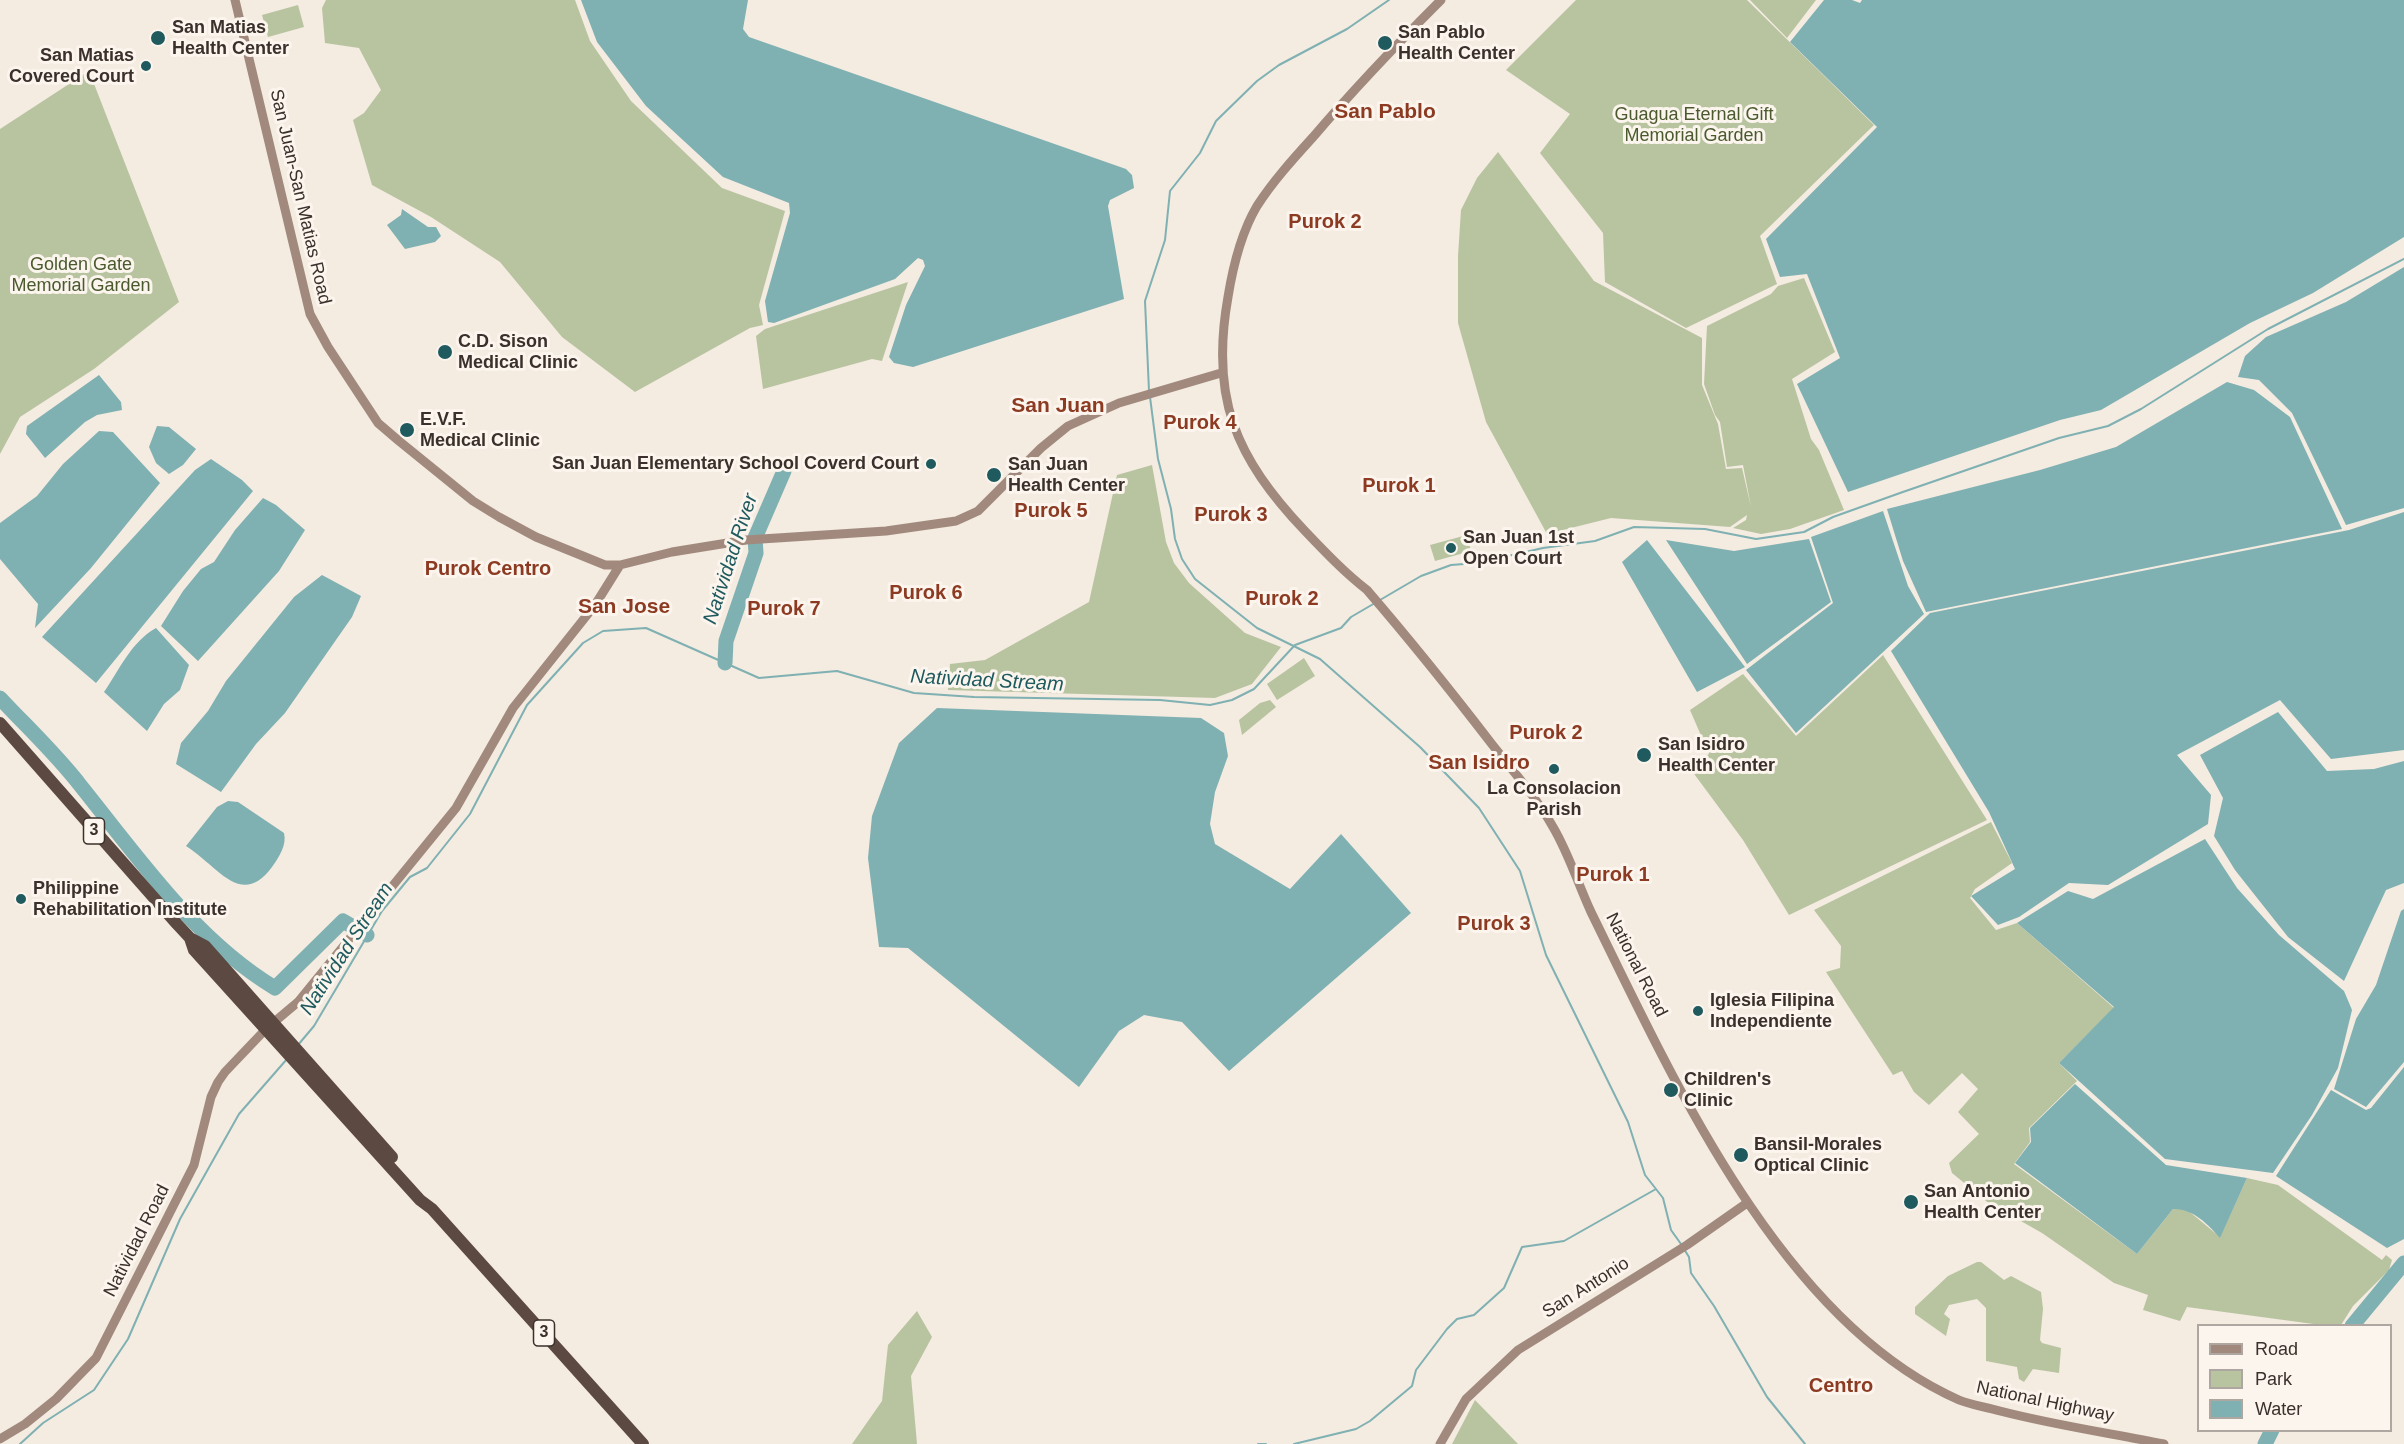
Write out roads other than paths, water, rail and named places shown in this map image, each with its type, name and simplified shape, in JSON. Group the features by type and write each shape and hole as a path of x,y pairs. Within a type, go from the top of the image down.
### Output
{"highway":[{"name":"3","path":"0,723 190,938 194,950 307,1067 420,1200 432,1209 643,1444"}],"street":[{"name":"San Juan-San Matias Road","path":"235,0 310,314 328,347 378,423 440,476 499,517 591,562 620,565"},
{"name":"National Road","path":"1441,0 1341,104 1289,164 1256,208 1237,254 1224,316 1221,373 1233,424 1255,471 1291,516 1344,573 1378,603 1524,784 1554,829 1578,884 1643,1016 1712,1144 1747,1203"},
{"path":"620,565 672,552 754,539 917,528 967,517 991,499 1058,433 1106,408 1142,395 1221,373"},
{"name":"Natividad Road","path":"0,1439 25,1424 56,1399 85,1372 96,1358 194,1165 218,1082 225,1072 273,1031 456,808 513,708 588,614 620,565"},
{"name":"San Antonio","path":"1440,1444 1455,1415 1473,1391 1518,1350 1687,1245 1747,1203"},
{"name":"National Highway","path":"1747,1203 1801,1274 1831,1308 1900,1367 1960,1401 2048,1423 2163,1444"}],"water":[{"path":"581,0 748,0 743,29 749,37 1126,169 1132,175 1134,188 1110,200 1108,206 1124,299 913,367 894,363 889,357 906,305 925,266 923,260 918,258 895,279 774,323 768,322 765,301 790,213 789,203 723,177 646,106 597,42"},
{"path":"1824,0 1852,0 1860,3 1862,0 2404,0 2404,237 2313,293 2250,323 2101,410 2060,420 1848,492 1797,384 1840,358 1807,274 1780,277 1766,239 1877,127 1790,42"},
{"path":"402,209 428,227 436,227 441,236 435,242 405,249 387,225 401,215"},
{"path":"2404,267 2404,508 2346,525 2292,413 2259,380 2238,377 2245,356 2266,337 2346,302"},
{"path":"99,375 121,402 122,410 97,415 85,422 45,458 26,434 27,426"},
{"path":"2227,382 2254,390 2290,417 2342,529 1926,612 1903,561 1887,509 2040,470 2116,447"},
{"path":"157,426 169,427 196,449 183,465 169,474 156,463 149,447"},
{"path":"99,431 113,432 160,483 91,568 35,628 38,604 0,559 0,523 37,496 63,464"},
{"path":"211,459 242,480 253,491 96,683 42,637 195,470"},
{"path":"263,498 276,505 305,530 279,571 198,661 161,626 183,591 201,569 214,562 235,530"},
{"path":"1883,511 1908,586 1924,614 1796,733 1746,670 1833,603 1811,537"},
{"path":"2404,512 2404,750 2331,759 2280,700 2177,755 2211,795 2208,824 2108,885 2069,883 2019,917 1998,925 1971,896 2015,869 1989,812 1891,651 1930,613 2349,530"},
{"path":"1809,539 1831,602 1747,664 1666,540 1734,551"},
{"path":"1647,540 1745,667 1697,692 1622,562"},
{"path":"322,575 361,596 352,617 285,713 256,744 221,792 176,764 181,743 208,711 226,681 294,597"},
{"path":"156,628 189,665 180,690 164,704 147,731 104,692 133,648"},
{"path":"937,708 1201,718 1224,733 1228,756 1215,792 1210,824 1215,844 1290,889 1341,834 1411,913 1229,1071 1182,1022 1144,1015 1119,1031 1079,1087 908,948 879,947 868,858 872,816 899,743"},
{"path":"2278,712 2327,771 2374,769 2404,761 2404,883 2386,890 2344,981 2288,937 2235,870 2214,836 2223,798 2200,755"},
{"path":"228,801 238,802 284,833 283,846 275,863 261,879 250,884 240,884 229,880 186,846 217,807"},
{"path":"2205,839 2237,888 2279,935 2344,991 2352,1010 2338,1068 2312,1115 2273,1173 2165,1159 2059,1063 2114,1007 2017,923 2068,891 2093,899"},
{"path":"2404,909 2404,1062 2366,1107 2334,1089 2356,1019 2376,985 2401,911"},
{"path":"2404,1067 2404,1239 2387,1248 2276,1176 2331,1090 2366,1110 2371,1108"},
{"path":"2075,1084 2166,1165 2247,1178 2220,1238 2205,1222 2193,1214 2173,1209 2137,1254 2015,1163 2031,1142 2030,1128"}],"waterway":[{"path":"1149,391 1145,301 1165,240 1170,191 1200,153 1216,121 1257,81 1279,65 1347,29 1389,0"},
{"path":"1380,600 1421,576 1451,565 1477,563 1543,548 1595,541 1634,527 1705,529 1756,539 1804,532 1833,517 1900,493 2059,438 2108,426 2141,409 2268,329 2404,259"},
{"path":"1150,397 1158,459 1171,509 1175,539 1182,559 1195,579 1257,628 1320,659 1420,747 1479,808 1520,871 1546,955 1628,1122 1645,1175 1663,1198 1671,1230 1681,1244"},
{"name":"Natividad River","path":"725,663 726,641 756,553 755,538 784,471"},
{"name":"Natividad Stream","path":"298,1045 314,1026 382,911 410,877 427,868 470,814 527,705 583,643 603,631 646,628 759,678 837,671 914,693 974,697 1160,700 1210,705 1232,700 1254,689 1295,645 1341,628 1351,617 1375,603"},
{"path":"0,698 61,762 169,896 193,922 246,968 275,988 343,921 367,935"},
{"name":"Natividad Stream","path":"20,1444 43,1423 94,1390 128,1339 180,1219 239,1114 287,1059"},
{"path":"1294,1444 1356,1429 1370,1421 1412,1386 1416,1370 1447,1329 1457,1319 1474,1315 1504,1288 1522,1247 1564,1241 1656,1189"},
{"path":"1684,1249 1689,1257 1691,1273 1714,1306 1767,1397 1805,1444"},
{"path":"2354,1324 2404,1263"},
{"path":"2265,1444 2271,1432"},
{"path":"1258,1444 1266,1444"}],"place":[{"name":"San Matias Health Center","path":"158,38"},
{"name":"San Pablo Health Center","path":"1385,43"},
{"name":"San Matias Covered Court","path":"146,66"},
{"name":"C.D. Sison Medical Clinic","path":"445,352"},
{"name":"E.V.F. Medical Clinic","path":"407,430"},
{"name":"San Juan Elementary School Coverd Court","path":"931,464"},
{"name":"San Juan Health Center","path":"994,475"},
{"name":"San Juan 1st Open Court","path":"1451,548"},
{"name":"San Isidro Health Center","path":"1644,755"},
{"name":"La Consolacion Parish","path":"1554,769"},
{"name":"Philippine Rehabilitation Institute","path":"21,899"},
{"name":"Iglesia Filipina Independiente","path":"1698,1011"},
{"name":"Children's Clinic","path":"1671,1090"},
{"name":"Bansil-Morales Optical Clinic","path":"1741,1155"},
{"name":"San Antonio Health Center","path":"1911,1202"}],"district":[{"name":"San Pablo","path":"1385,112"},
{"name":"Purok 2","path":"1325,222"},
{"name":"San Juan","path":"1058,406"},
{"name":"Purok 4","path":"1200,423"},
{"name":"Purok 1","path":"1399,486"},
{"name":"Purok 5","path":"1051,511"},
{"name":"Purok 3","path":"1231,515"},
{"name":"Purok Centro","path":"488,569"},
{"name":"Purok 6","path":"926,593"},
{"name":"Purok 2","path":"1282,599"},
{"name":"San Jose","path":"624,607"},
{"name":"Purok 7","path":"784,609"},
{"name":"Purok 2","path":"1546,733"},
{"name":"San Isidro","path":"1479,763"},
{"name":"Purok 1","path":"1613,875"},
{"name":"Purok 3","path":"1494,924"},
{"name":"Centro","path":"1841,1386"}],"park label":[{"name":"Guagua Eternal Gift Memorial Garden","path":"1694,125"},
{"name":"Golden Gate Memorial Garden","path":"81,275"}]}
